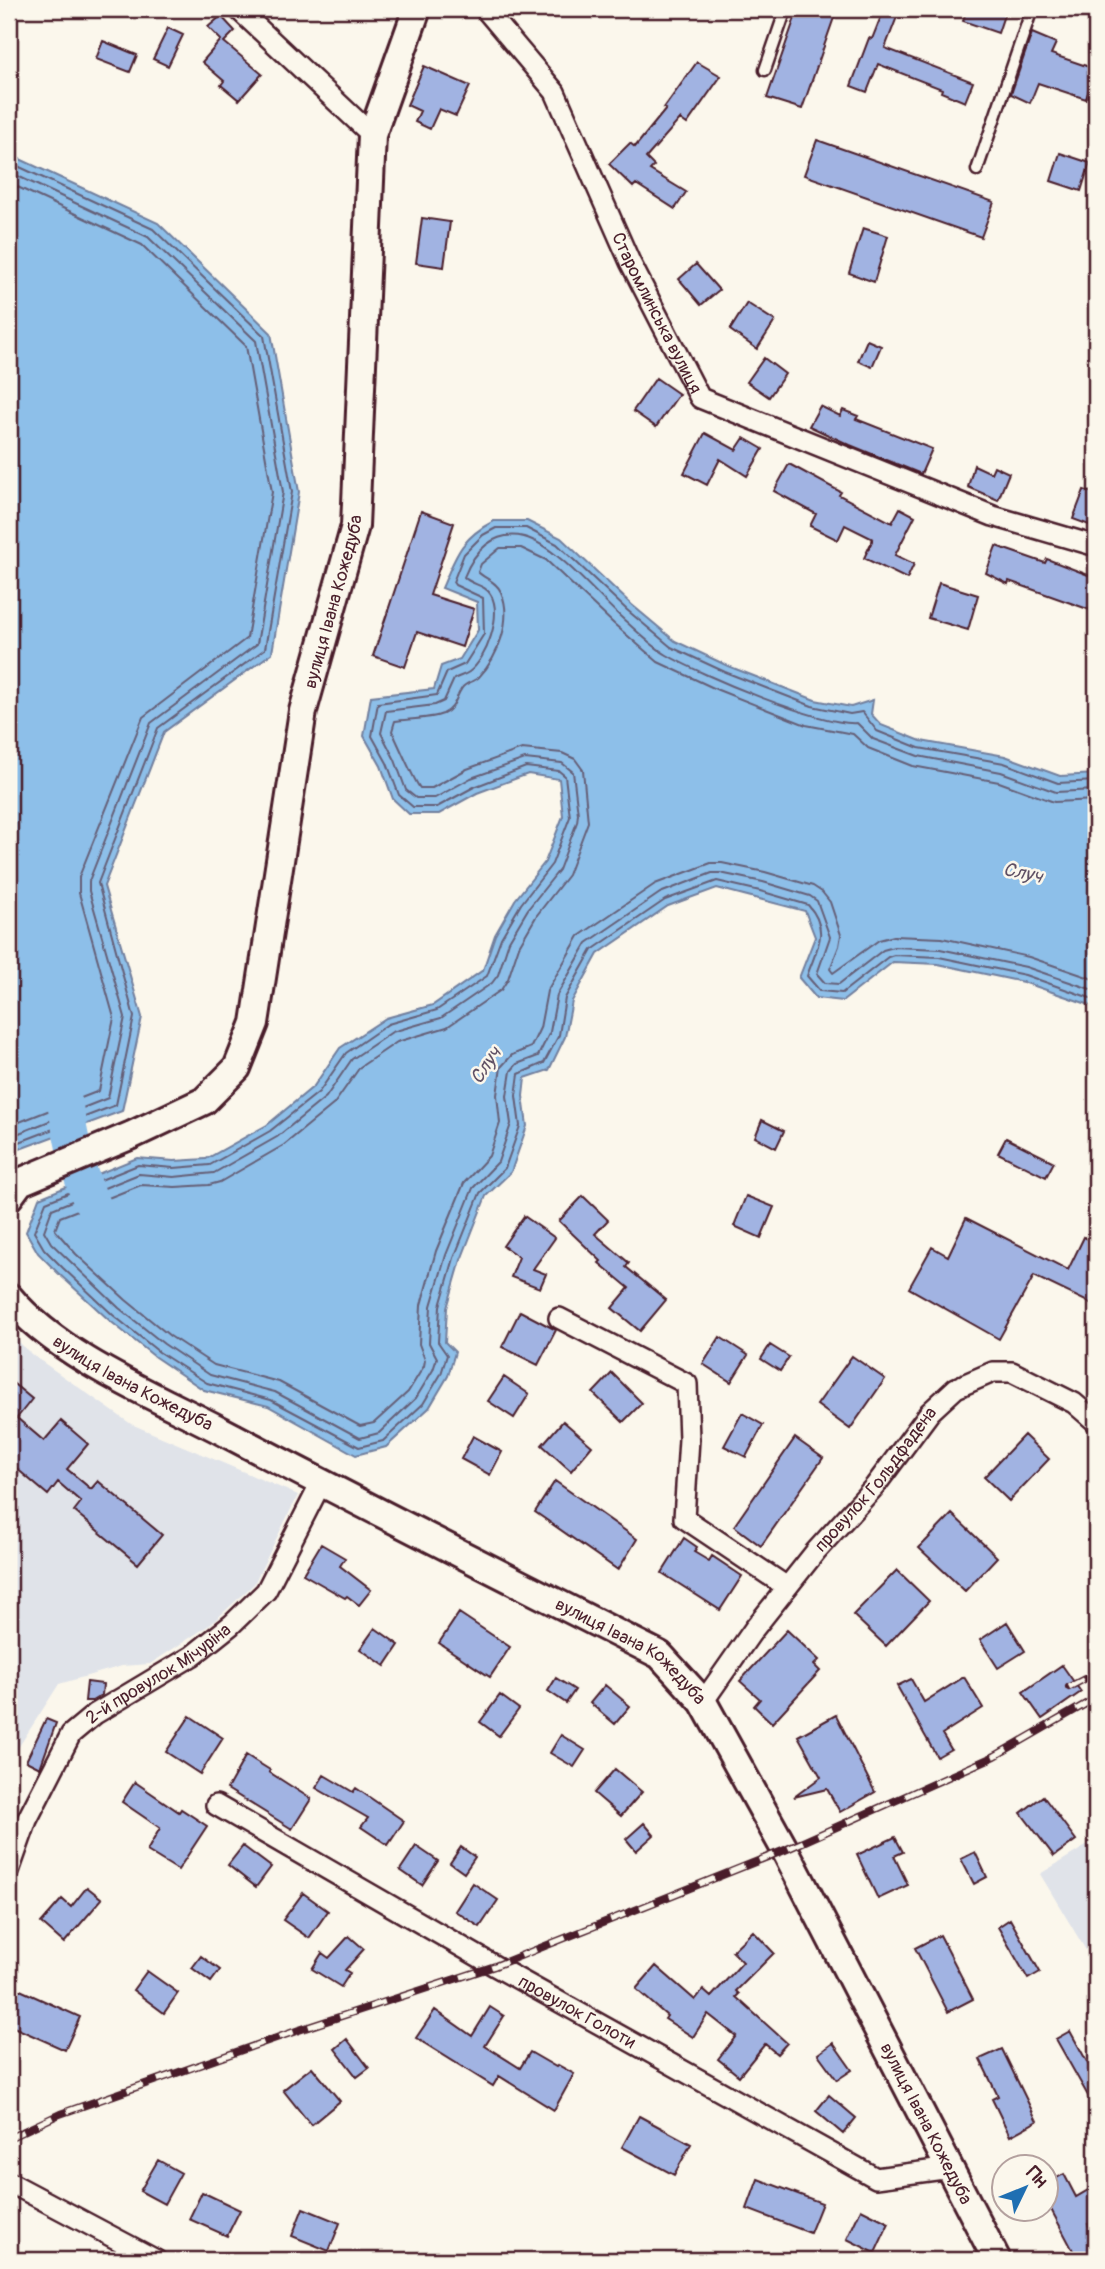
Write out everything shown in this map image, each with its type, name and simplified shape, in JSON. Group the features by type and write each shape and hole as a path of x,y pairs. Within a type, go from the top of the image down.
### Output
{"main road":[{"name":"вулиця Івана Кожедуба","path":"14,1190 204,1101 237,1069 256,1023 303,711 355,526 372,135 417,9"},
{"name":"вулиця Івана Кожедуба","path":"9,1297 21,1312 70,1351 321,1483 660,1655 703,1702 785,1850 997,2260"}],"street":[{"path":"238,9 372,135"},
{"name":"Старомлинська вулиця","path":"485,9 555,92 630,262 700,398 993,516 1096,546"},
{"path":"559,1318 687,1384 689,1439 684,1518 787,1587"},
{"name":"провулок Гольдфадена","path":"703,1702 816,1551 875,1486 930,1412 956,1388 993,1372 1012,1372 1074,1403 1096,1422"},
{"name":"2-й провулок Мічуріна","path":"9,1871 27,1820 71,1734 94,1714 192,1656 231,1625 266,1591 321,1483"},
{"name":"провулок Голоти","path":"216,1805 495,1966 876,2178 951,2168"},
{"path":"9,2182 156,2260"}],"lane":[{"path":"765,70 786,9"},
{"path":"976,170 1032,9"}],"shaded area":[{"path":"9,1332 31,1354 131,1424 298,1495 254,1584 211,1624 150,1664 122,1666 59,1684 9,1762"},
{"path":"1096,1840 1096,1967 1040,1874"}],"water":[{"path":"9,154 158,223 271,333 299,492 272,653 164,732 104,886 142,1017 122,1111 9,1153"},
{"path":"494,521 527,521 561,538 632,605 675,641 728,666 815,700 851,707 873,700 871,714 881,725 921,741 1005,756 1060,776 1096,774 1096,1007 1023,982 938,964 893,962 843,1001 816,998 799,978 815,937 805,911 717,888 668,906 598,954 572,1001 565,1037 549,1070 525,1078 523,1096 527,1126 511,1172 486,1196 461,1260 447,1308 445,1342 455,1352 448,1376 429,1408 386,1447 356,1455 268,1406 204,1390 155,1357 109,1320 58,1273 38,1253 26,1232 39,1198 137,1158 174,1161 206,1159 267,1125 314,1086 340,1048 386,1018 433,1005 483,970 495,935 515,900 545,862 563,816 559,779 528,774 477,793 439,814 409,814 393,799 381,766 364,736 371,696 434,689 441,666 460,659 478,630 477,602 442,588 461,548 474,534"}],"building":[{"path":"798,9 837,9 802,109 767,98"},
{"path":"884,9 900,9 885,48 973,82 965,102 941,92 942,89 878,64 867,92 851,86 869,38 872,39"},
{"path":"967,9 1006,9 998,33 963,21"},
{"path":"221,16 235,31 224,42 262,74 239,100 221,85 224,81 202,62 221,40 208,27"},
{"path":"168,28 183,35 168,66 153,59"},
{"path":"1032,33 1056,43 1051,54 1095,69 1086,99 1038,83 1030,103 1011,94"},
{"path":"103,41 137,55 130,72 96,59"},
{"path":"697,62 721,76 687,124 680,119 646,158 654,166 650,170 686,192 675,209 636,184 633,187 609,164 630,143 635,147 666,109 664,108"},
{"path":"424,66 470,86 456,116 439,109 430,129 415,122 420,111 407,105"},
{"path":"817,140 994,202 981,237 804,175"},
{"path":"1060,153 1090,163 1081,191 1051,181"},
{"path":"422,218 450,222 444,267 416,263"},
{"path":"863,228 888,236 874,282 849,273"},
{"path":"696,264 719,290 701,305 679,279"},
{"path":"747,303 775,321 757,349 730,330"},
{"path":"867,340 881,346 872,367 858,361"},
{"path":"764,358 785,374 769,397 747,382"},
{"path":"656,378 679,394 656,427 633,411"},
{"path":"820,406 840,416 843,410 858,416 856,419 932,449 921,474 809,426"},
{"path":"705,433 736,450 744,438 763,449 747,476 720,459 707,485 684,473"},
{"path":"789,464 892,523 900,508 915,516 895,555 914,564 907,579 864,558 873,539 845,525 838,540 810,526 816,514 774,491"},
{"path":"974,465 991,473 994,466 1009,473 998,500 968,487"},
{"path":"1084,490 1096,494 1096,513 1092,526 1073,519"},
{"path":"421,511 454,523 430,595 474,609 462,647 417,632 405,667 373,656"},
{"path":"996,546 1045,563 1047,559 1096,578 1096,612 1009,581 1008,584 986,573"},
{"path":"939,583 978,595 968,630 928,618"},
{"path":"762,1120 784,1131 776,1148 755,1137"},
{"path":"1006,1138 1054,1162 1046,1177 998,1153"},
{"path":"583,1196 608,1220 595,1234 629,1263 626,1267 666,1300 640,1331 612,1308 629,1288 599,1263 601,1261 559,1221"},
{"path":"746,1196 774,1207 761,1238 734,1226"},
{"path":"524,1216 555,1238 533,1269 546,1274 540,1288 511,1277 519,1257 503,1246"},
{"path":"966,1218 1068,1270 1084,1237 1096,1244 1096,1306 1034,1276 999,1339 909,1288 932,1247 948,1256"},
{"path":"520,1311 556,1330 538,1365 502,1347"},
{"path":"720,1337 748,1355 731,1382 703,1364"},
{"path":"770,1345 789,1357 780,1371 761,1359"},
{"path":"852,1356 885,1379 850,1429 817,1405"},
{"path":"612,1373 642,1403 623,1422 593,1393"},
{"path":"504,1377 529,1394 514,1418 488,1401"},
{"path":"9,1380 32,1399 17,1418 44,1441 61,1421 88,1444 67,1469 91,1489 98,1481 162,1535 138,1564 74,1511 81,1502 58,1482 48,1495 9,1462"},
{"path":"742,1413 763,1425 746,1457 724,1446"},
{"path":"563,1421 592,1446 571,1471 542,1445"},
{"path":"1024,1435 1049,1459 1009,1501 984,1477"},
{"path":"473,1436 502,1452 490,1475 461,1459"},
{"path":"795,1438 823,1458 761,1546 734,1526"},
{"path":"555,1481 637,1539 618,1570 535,1512"},
{"path":"952,1514 997,1557 965,1591 919,1548"},
{"path":"684,1538 697,1547 694,1552 709,1561 712,1556 742,1576 720,1610 662,1573"},
{"path":"321,1544 345,1558 340,1566 371,1590 359,1605 303,1574"},
{"path":"897,1570 929,1601 886,1646 853,1615"},
{"path":"459,1613 510,1647 490,1677 439,1643"},
{"path":"1007,1622 1025,1651 998,1668 980,1640"},
{"path":"375,1628 399,1645 385,1666 360,1649"},
{"path":"787,1630 819,1660 814,1665 820,1671 772,1723 754,1706 760,1699 740,1681"},
{"path":"1062,1665 1081,1692 1042,1719 1023,1692"},
{"path":"964,1677 983,1708 942,1734 951,1749 937,1757 897,1686 911,1679 924,1702"},
{"path":"556,1678 575,1690 566,1703 548,1691"},
{"path":"87,1682 103,1684 102,1695 92,1701 85,1701"},
{"path":"605,1685 630,1706 615,1724 590,1703"},
{"path":"500,1695 519,1709 499,1736 480,1722"},
{"path":"836,1715 875,1792 840,1812 827,1789 794,1797 821,1777 798,1736"},
{"path":"190,1716 223,1738 200,1774 166,1752"},
{"path":"46,1719 56,1723 40,1768 26,1761"},
{"path":"561,1735 585,1750 574,1767 550,1753"},
{"path":"246,1755 311,1799 292,1829 227,1789"},
{"path":"615,1769 642,1792 621,1816 594,1793"},
{"path":"324,1775 353,1792 356,1788 404,1821 388,1845 361,1827 368,1818 316,1788"},
{"path":"135,1782 179,1812 181,1809 207,1826 178,1870 147,1851 160,1828 122,1802"},
{"path":"1043,1796 1076,1840 1054,1856 1021,1813"},
{"path":"644,1823 654,1835 636,1851 626,1839"},
{"path":"895,1837 903,1852 894,1856 908,1885 878,1899 857,1855"},
{"path":"243,1846 271,1867 256,1887 228,1865"},
{"path":"416,1846 438,1861 422,1885 400,1870"},
{"path":"461,1847 475,1857 464,1873 450,1863"},
{"path":"975,1852 987,1877 974,1884 961,1859"},
{"path":"473,1883 498,1900 480,1927 455,1911"},
{"path":"87,1887 102,1899 64,1943 41,1923 62,1899 71,1907"},
{"path":"303,1893 328,1911 309,1938 283,1920"},
{"path":"1010,1919 1040,1972 1028,1979 998,1927"},
{"path":"753,1931 774,1953 736,1991 739,1994 736,1997 787,2043 777,2054 765,2044 739,2076 718,2059 736,2036 708,2014 693,2037 665,2019 667,2016 636,1989 656,1966 695,2000 703,1990 711,1997 743,1962 732,1951"},
{"path":"940,1935 973,1999 948,2012 915,1948"},
{"path":"349,1936 364,1949 345,1970 350,1973 341,1987 312,1969 322,1953 329,1958"},
{"path":"201,1956 220,1970 211,1982 192,1968"},
{"path":"147,1971 178,1993 164,2013 133,1990"},
{"path":"9,1985 80,2017 65,2050 9,2025"},
{"path":"490,2007 504,2016 485,2046 520,2068 530,2052 574,2074 554,2110 499,2076 493,2086 416,2038 435,2010 472,2036"},
{"path":"1070,2031 1096,2078 1096,2110 1056,2039"},
{"path":"347,2039 369,2068 357,2077 335,2049"},
{"path":"833,2043 852,2070 837,2080 818,2054"},
{"path":"1002,2049 1037,2121 1010,2136 992,2099 998,2096 980,2059"},
{"path":"312,2067 340,2101 311,2125 283,2090"},
{"path":"829,2095 856,2118 843,2134 816,2111"},
{"path":"639,2116 691,2144 674,2175 622,2147"},
{"path":"158,2160 181,2173 164,2204 140,2191"},
{"path":"1064,2174 1076,2197 1090,2189 1096,2202 1096,2219 1088,2224 1096,2240 1096,2250 1078,2260 1059,2224 1060,2176"},
{"path":"758,2179 822,2203 810,2233 747,2209"},
{"path":"202,2192 240,2210 227,2236 189,2219"},
{"path":"303,2208 340,2223 329,2251 292,2236"},
{"path":"861,2209 889,2223 875,2253 847,2239"}],"waterway":[{"name":"Случ","path":"61,1085 80,1173 103,1221"}],"railway":[{"path":"1069,1687 1096,1673"},
{"path":"9,2138 60,2114 299,2030 495,1966 785,1850 995,1756 1096,1698"}]}
